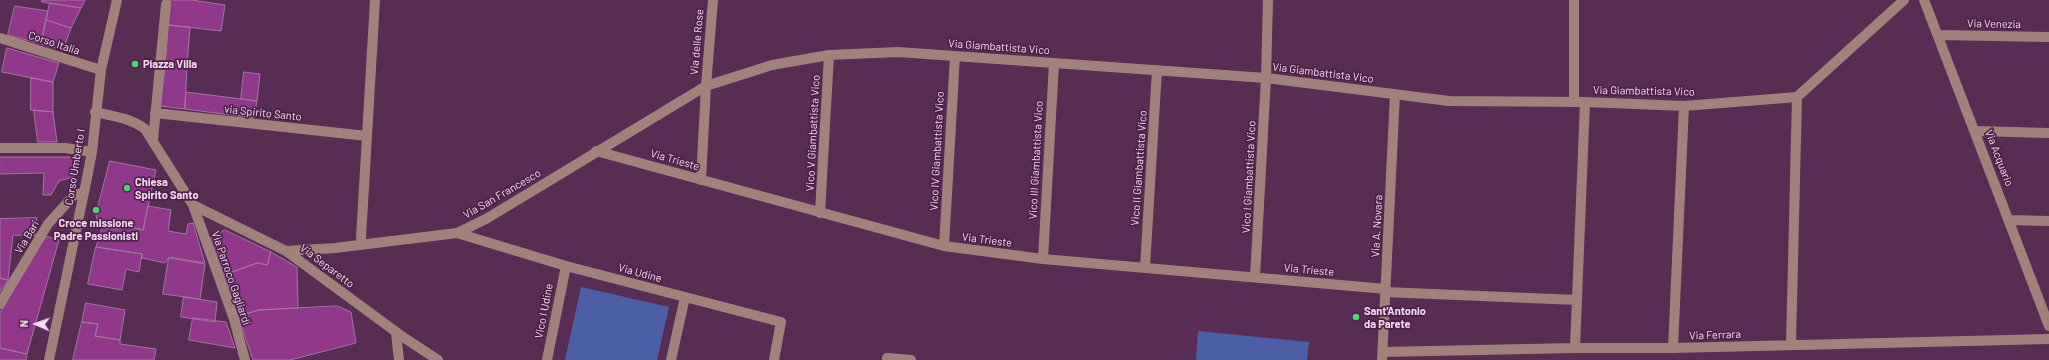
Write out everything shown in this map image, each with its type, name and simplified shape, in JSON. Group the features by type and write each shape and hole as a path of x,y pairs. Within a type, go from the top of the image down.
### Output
{"street":[{"name":"Corso Umberto I","path":"49,360 92,152 95,112 101,70 117,0"},
{"path":"361,238 375,0"},
{"name":"Via delle Rose","path":"701,180 706,86 713,0"},
{"name":"Vico I Giambattista Vico","path":"1255,277 1266,78 1268,0"},
{"path":"1574,0 1574,102"},
{"path":"1791,344 1797,97 1904,0"},
{"name":"Via Acquario","path":"1924,0 1976,130 2009,220 2044,301 2049,326"},
{"path":"153,140 166,4"},
{"name":"Via Venezia","path":"1938,34 2049,37"},
{"name":"Corso Italia","path":"0,38 101,70"},
{"name":"Via Giambattista Vico","path":"706,86 772,65 829,55 898,52 1266,78 1449,101 1585,102 1684,106 1797,97"},
{"name":"Vico V Giambattista Vico","path":"820,213 829,55"},
{"name":"Vico IV Giambattista Vico","path":"944,246 955,56"},
{"name":"Vico III Giambattista Vico","path":"1043,259 1054,63"},
{"name":"Vico II Giambattista Vico","path":"1145,267 1157,70"},
{"name":"Via San Francesco","path":"286,251 336,248 457,233 486,219 596,151 706,86"},
{"name":"Via A. Novara","path":"1382,356 1395,94"},
{"path":"1575,348 1585,102"},
{"path":"1673,348 1684,106"},
{"path":"95,112 124,118 138,123 145,129 193,205"},
{"name":"via Spirito Santo","path":"155,113 367,136"},
{"path":"1976,130 2049,133"},
{"path":"0,148 65,148 92,152"},
{"name":"Via Trieste","path":"596,151 944,246 1043,259 1255,277 1386,291 1577,300"},
{"name":"Via Bari","path":"0,304 48,224 74,195 84,193"},
{"name":"Via Separetto","path":"193,205 286,251 396,333 438,360"},
{"name":"Via Parroco Gagliardi","path":"193,205 234,320 245,360"},
{"path":"2009,220 2049,221"},
{"name":"Via Udine","path":"457,233 566,266 781,322 774,360"},
{"name":"Vico I Udine","path":"547,360 566,266"},
{"path":"671,360 685,297"},
{"path":"396,333 399,360"},
{"name":"Via Ferrara","path":"1382,356 1575,348 1673,348 2049,339"},
{"path":"887,360 887,358 911,360"}],"shaded area":[{"path":"581,287 669,307 657,360 565,360"},
{"path":"1198,331 1309,342 1307,360 1196,360"}],"building":[{"path":"42,0 85,0 81,8 42,2"},
{"path":"171,0 192,0 225,5 221,31 168,25"},
{"path":"50,3 81,8 71,28 46,20"},
{"path":"15,6 48,11 41,44 8,35"},
{"path":"46,20 71,28 63,50 41,44"},
{"path":"168,25 190,27 187,65 166,64"},
{"path":"7,48 59,63 53,82 2,72"},
{"path":"166,64 187,65 185,109 160,106"},
{"path":"244,72 260,74 257,101 241,99"},
{"path":"31,78 53,82 53,112 31,110"},
{"path":"186,92 257,101 254,118 185,109"},
{"path":"34,110 53,112 57,142 38,142"},
{"path":"0,157 75,157 73,177 59,181 51,195 43,195 44,173 0,174"},
{"name":"Chiesa Spirito Santo","path":"110,161 156,170 143,230 127,226 117,229 102,228 97,222 96,214"},
{"path":"148,206 171,210 168,231 186,234 188,224 193,223 205,263 169,257 165,263 142,258 142,254 96,247 102,228 117,229 127,226 143,230"},
{"path":"37,218 35,236 13,235 8,280 0,278 0,219"},
{"path":"225,230 271,252 267,265 257,263 224,275 210,239"},
{"path":"46,236 59,240 27,354 0,348 0,313"},
{"path":"96,247 142,254 139,272 126,269 122,290 88,284"},
{"path":"271,252 297,267 298,308 259,310 238,316 224,275 257,263 267,265"},
{"path":"169,258 205,264 200,299 163,294"},
{"path":"0,278 8,280 0,292"},
{"path":"184,297 217,302 215,322 181,317"},
{"path":"86,303 125,310 120,340 95,336 98,324 82,322"},
{"path":"337,306 351,312 356,343 290,360 253,360 238,316 259,310"},
{"path":"193,318 226,322 235,348 189,340"},
{"path":"82,322 98,324 95,336 120,340 120,344 156,349 154,360 73,360"},
{"path":"0,348 27,354 26,360 0,360"}],"place":[{"name":"Piazza Villa","path":"135,64"},
{"name":"Chiesa Spirito Santo","path":"127,188"},
{"name":"Croce missione Padre Passionisti","path":"96,210"},
{"name":"Sant'Antonio da Parete","path":"1356,317"}]}
